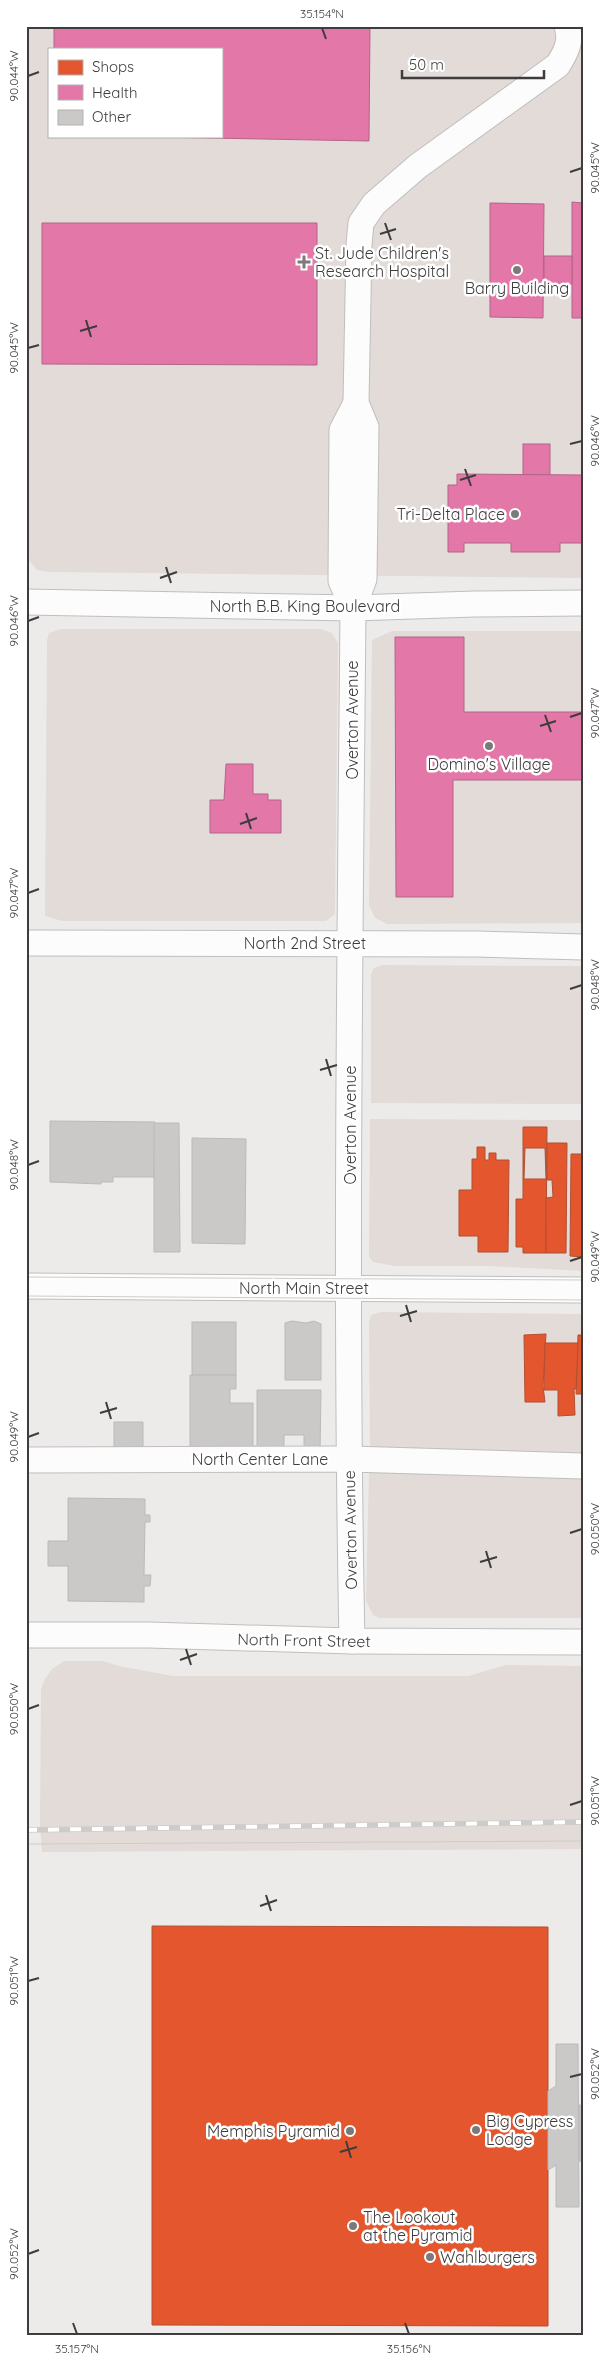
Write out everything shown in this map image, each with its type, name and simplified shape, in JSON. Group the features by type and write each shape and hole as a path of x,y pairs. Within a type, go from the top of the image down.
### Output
{"street":[{"name":"Overton Avenue","path":"352,1641 349,1288 353,608 341,581 342,430 356,403 361,223 374,204 418,166 558,65 567,50 570,35 567,26"},
{"name":"North B.B. King Boulevard","path":"26,602 353,608 583,603"},
{"name":"North 2nd Street","path":"26,943 351,943 583,947"},
{"name":"North Main Street","path":"26,1286 583,1290"},
{"name":"North Center Lane","path":"26,1460 350,1459 583,1466"},
{"name":"North Front Street","path":"26,1635 352,1641 583,1642"}],"shaded area":[{"name":"St. Jude Children's Research Hospital","path":"26,26 583,26 583,578 48,572 37,570 30,562 27,549 29,397 26,388"},
{"path":"61,629 321,629 332,633 338,643 335,914 326,921 62,921 45,916 47,640 49,633"},
{"path":"392,631 583,631 583,923 387,924 375,918 369,905 372,640"},
{"path":"382,965 583,966 583,1104 371,1103 371,975 373,969"},
{"path":"370,1119 583,1120 583,1271 488,1266 395,1266 373,1262 369,1257"},
{"path":"381,1312 583,1314 583,1460 370,1454 369,1323 371,1315"},
{"path":"369,1472 583,1473 583,1618 379,1618 373,1615 366,1601"},
{"path":"64,1661 103,1661 119,1666 173,1676 468,1676 506,1665 583,1666 583,1849 42,1852 40,1825 41,1689 52,1669"}],"building: Shops":[{"path":"523,1127 547,1127 546,1253 523,1253 523,1247 516,1247 516,1199 523,1199","holes":["525,1148 545,1148 546,1179 524,1179"]},
{"path":"547,1143 567,1143 566,1253 546,1253 546,1198 553,1197 552,1180 547,1180"},
{"path":"477,1147 485,1147 485,1160 489,1160 489,1153 496,1153 496,1160 509,1160 508,1252 478,1252 478,1236 459,1236 459,1190 472,1190 472,1159 477,1159"},
{"path":"571,1154 583,1154 583,1257 570,1256"},
{"path":"546,1334 543,1386 545,1402 525,1402 524,1335"},
{"path":"578,1335 583,1335 583,1394 576,1394"},
{"path":"545,1343 578,1343 576,1389 574,1389 575,1415 558,1416 558,1390 544,1390"},
{"name":"Memphis Pyramid","path":"152,1926 548,1927 548,2326 152,2325"}],"building: Health":[{"path":"54,26 370,26 369,141 208,138 222,138 222,48 54,48"},
{"path":"572,202 583,203 583,318 572,318"},
{"name":"Barry Building","path":"490,203 544,204 543,318 490,317"},
{"path":"42,223 317,223 317,365 42,364"},
{"path":"544,256 572,256 572,284 544,284"},
{"path":"523,444 550,444 550,475 523,475"},
{"name":"Tri-Delta Place","path":"457,474 583,475 583,543 560,543 560,552 511,552 511,543 464,543 464,552 448,552 448,485 457,485"},
{"name":"Domino's Village","path":"395,637 464,637 464,712 583,712 583,780 453,780 453,897 396,897"},
{"path":"226,764 253,764 253,794 268,794 268,800 281,800 281,833 210,833 210,800 224,800"}],"building: Other":[{"path":"50,1121 155,1122 154,1177 113,1177 113,1182 101,1182 101,1184 50,1182"},
{"path":"154,1123 179,1123 180,1252 154,1252"},
{"path":"192,1138 246,1139 245,1244 192,1243"},
{"path":"292,1321 306,1323 314,1321 321,1324 321,1380 285,1380 285,1323"},
{"path":"192,1322 236,1322 236,1375 192,1375"},
{"path":"190,1375 236,1375 236,1389 230,1389 230,1403 253,1403 253,1446 256,1446 256,1453 190,1452"},
{"path":"257,1390 321,1390 320,1453 304,1453 304,1435 284,1435 284,1448 257,1447"},
{"path":"114,1422 143,1422 143,1449 114,1448"},
{"path":"68,1498 145,1499 145,1515 150,1515 150,1522 145,1522 144,1575 151,1575 150,1586 144,1586 144,1602 68,1601 68,1566 48,1566 48,1541 68,1541"},
{"path":"556,2044 578,2044 579,2207 556,2207 556,2165 548,2170 548,2091 556,2086"},
{"path":"579,2105 583,2105 583,2161 579,2161"}],"tram line":[{"path":"26,1277 583,1280"},
{"path":"26,1296 583,1300"},
{"path":"26,1844 583,1841"}],"railway":[{"path":"26,1830 583,1822"}],"place":[{"name":"St. Jude Children's Research Hospital","path":"304,262"},
{"name":"Barry Building","path":"517,270"},
{"name":"Tri-Delta Place","path":"515,514"},
{"name":"Domino's Village","path":"489,746"},
{"name":"Big Cypress Lodge","path":"476,2130"},
{"name":"Memphis Pyramid","path":"350,2131"},
{"name":"The Lookout at the Pyramid","path":"353,2226"},
{"name":"Wahlburgers","path":"430,2257"}]}
